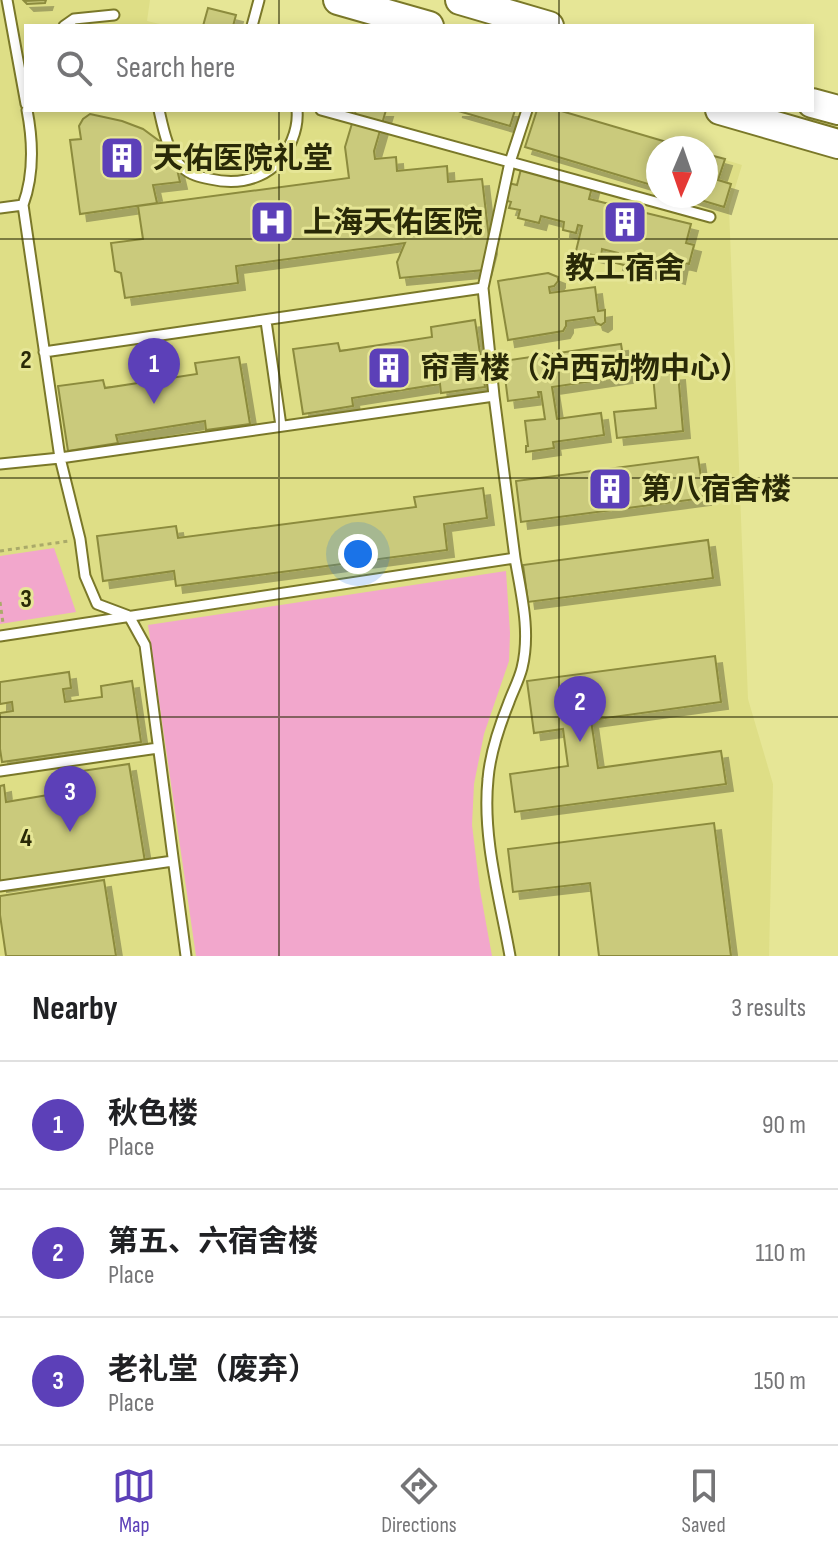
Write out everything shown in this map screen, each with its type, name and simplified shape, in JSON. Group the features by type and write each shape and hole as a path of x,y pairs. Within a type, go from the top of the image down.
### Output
{"main road":[{"path":"338,0 422,24"},
{"path":"460,0 542,24"},
{"path":"814,104 838,110"},
{"path":"727,112 838,144"}],"lane":[{"path":"7,0 24,96"},
{"path":"253,24 259,0"},
{"path":"67,24 74,19 114,15"},
{"path":"26,112 31,163 30,189 23,205 60,458 80,539 85,576 97,604 129,616 145,645 186,956"},
{"path":"160,112 174,158 183,169 196,176 235,182 254,178 280,161 298,123 297,112"},
{"path":"328,112 710,217"},
{"path":"510,956 486,809 494,745 522,669 526,638 483,288 510,162 526,112"},
{"path":"0,208 23,205"},
{"path":"44,352 483,288"},
{"path":"266,321 281,426"},
{"path":"0,464 494,396"},
{"path":"3,635 515,558"},
{"path":"0,771 158,748"},
{"path":"0,886 173,861"}],"path":[{"path":"0,551 80,539"},
{"path":"0,602 3,635"}],"shaded area":[{"path":"0,0 150,0 147,21 160,24 24,24 24,112 565,112 646,136 646,208 718,208 718,158 742,165 729,208 748,699 773,784 769,956 0,956"},
{"path":"54,548 76,612 0,624 0,556"},
{"path":"506,571 509,661 484,734 474,784 472,825 492,956 196,956 148,625"}],"building":[{"path":"46,0 45,3 27,4 24,1"},
{"path":"208,8 236,15 234,24 204,24"},
{"path":"355,112 385,112 374,151 375,159 396,157 397,171 447,166 448,182 482,179 490,247 484,270 400,278 397,262 405,243 236,266 238,283 125,298 121,273 115,271 111,243 143,239 138,206 349,178 345,147"},
{"path":"462,112 514,112 510,126"},
{"path":"536,112 565,112 646,136 646,183 525,147"},
{"name":"天佑医院礼堂","path":"90,114 143,129 162,143 176,165 180,182 153,185 157,203 80,214 70,140 81,139 79,126"},
{"path":"718,157 725,159 718,180"},
{"name":"教工宿舍","path":"521,169 592,187 589,199 691,224 686,243 694,245 689,264 681,262 678,277 665,273 667,264 654,260 651,272 616,263 618,253 602,249 601,257 576,251 582,226 578,225 576,233 563,230 564,222 541,216 539,223 518,218 520,210 509,208 511,202 504,200 508,183 517,185"},
{"path":"718,180 731,184 724,207 718,205"},
{"path":"548,273 558,277 554,286 549,287 550,293 595,287 598,311 605,310 605,322 601,325 596,323 594,317 566,321 563,331 508,340 498,281"},
{"name":"帘青楼（沪西动物中心）","path":"475,320 485,387 441,393 440,384 352,398 353,406 303,414 293,349 338,343 340,351 432,337 431,327"},
{"path":"621,344 626,376 552,387 557,419 601,413 604,435 553,442 554,448 526,452 525,421 545,419 541,392 538,392 539,397 508,401 503,361"},
{"path":"239,357 250,424 206,430 205,421 116,435 118,443 68,451 58,386 103,380 105,388 197,374 195,363"},
{"path":"678,373 683,431 617,438 614,412 656,408 653,375"},
{"name":"第八宿舍楼","path":"698,457 704,498 521,522 516,481"},
{"path":"483,488 487,518 444,524 447,550 176,586 174,571 103,581 97,536 176,526 178,538 416,507 414,497"},
{"path":"708,540 713,578 528,602 523,565"},
{"path":"715,656 721,702 591,720 598,768 721,751 726,784 515,812 510,774 568,766 563,729 534,733 527,681"},
{"path":"69,672 71,688 63,689 65,702 102,697 101,686 132,681 141,742 2,762 0,713 13,711 12,702 0,704 0,682"},
{"path":"129,764 145,862 0,885 0,786 4,785 6,802 78,790 75,772"},
{"path":"714,823 731,956 599,956 590,883 513,892 508,849"},
{"path":"104,880 116,956 6,956 0,896"}],"place":[{"name":"天佑医院礼堂","path":"122,158"},
{"name":"上海天佑医院","path":"272,222"},
{"name":"教工宿舍","path":"625,222"},
{"name":"帘青楼（沪西动物中心）","path":"389,368"},
{"name":"秋色楼","path":"154,404"},
{"name":"第八宿舍楼","path":"610,489"},
{"name":"第五、六宿舍楼","path":"580,742"},
{"name":"老礼堂（废弃）","path":"70,832"}]}
